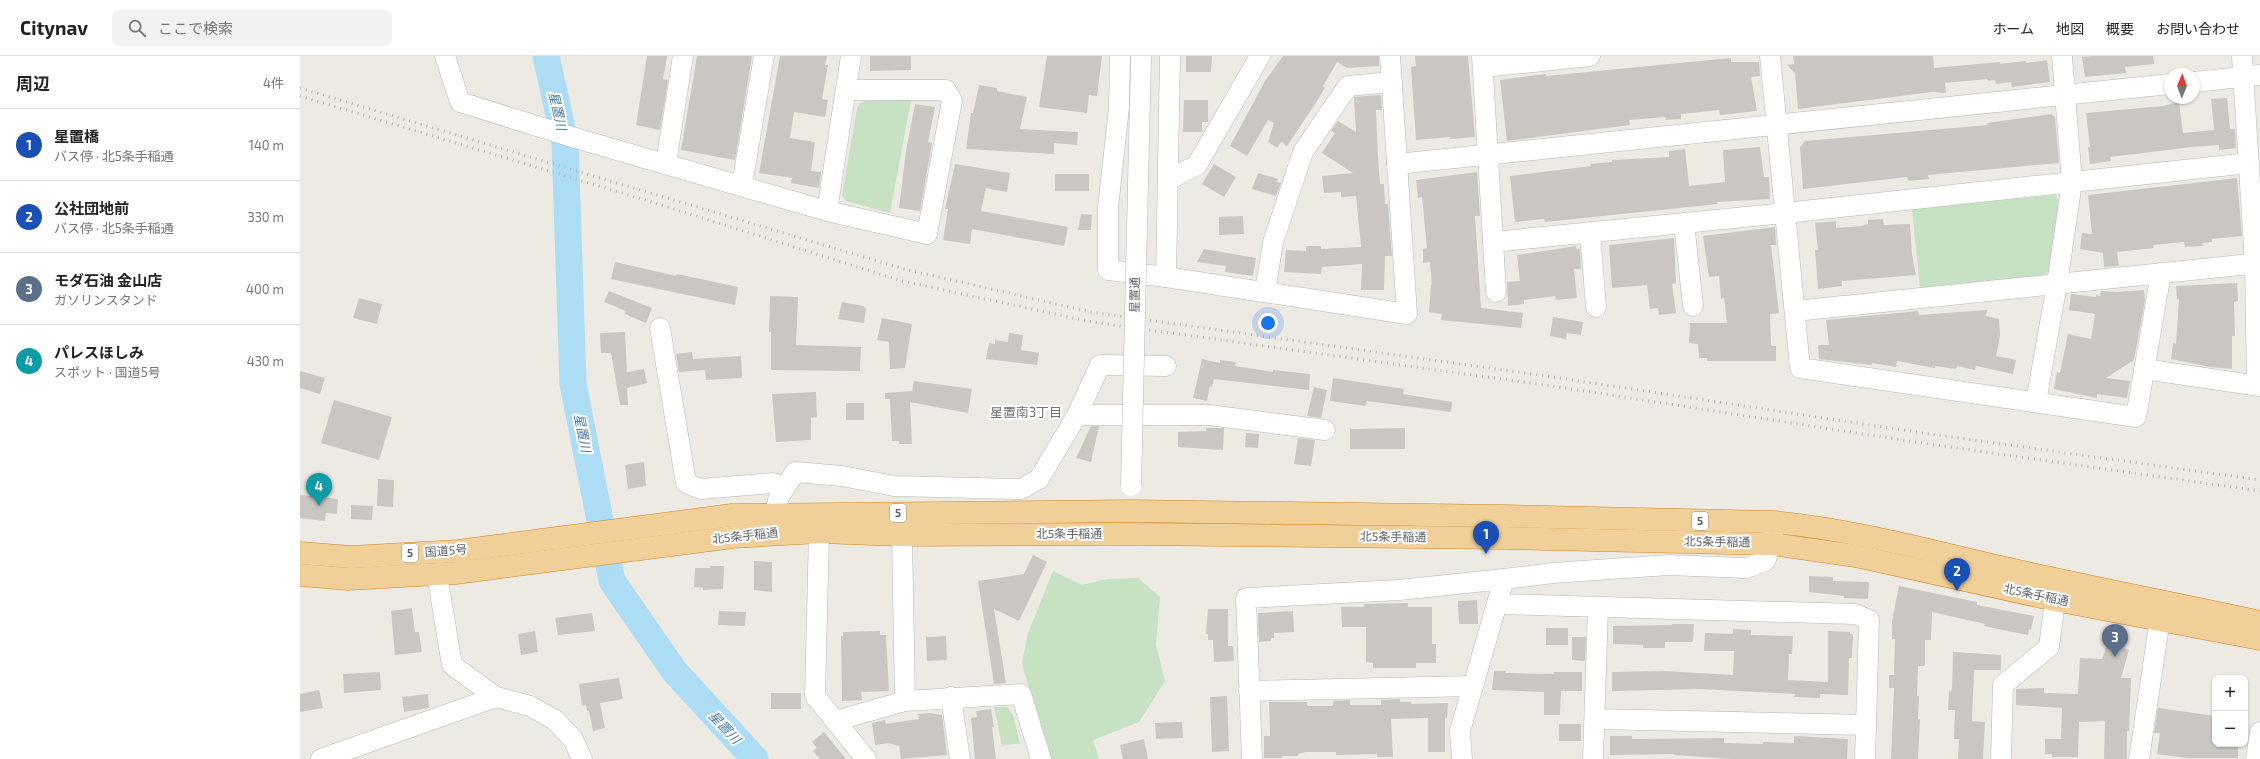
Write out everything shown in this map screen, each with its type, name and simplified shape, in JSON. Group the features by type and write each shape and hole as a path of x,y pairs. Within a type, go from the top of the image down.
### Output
{"highway":[{"name":"北5条手稲通","path":"519,565 666,545 780,524 1131,511 1504,516 1774,522 1807,525 1858,535 2055,579 2260,622"},
{"name":"北5条手稲通","path":"520,543 732,515 820,532 902,535 1130,534 1772,544 1856,556 2056,600 2260,639"},
{"name":"国道5号","path":"300,553 351,557 458,551 520,543"},
{"name":"国道5号","path":"300,575 348,579 437,574 519,565"}],"street":[{"path":"445,56 460,102 572,137 828,211 927,234 952,101 946,90 846,90"},
{"path":"666,163 684,56"},
{"path":"742,186 764,56"},
{"path":"828,211 851,56"},
{"path":"1120,56 1119,107 1108,208 1108,270 1166,277 1407,314 1390,56"},
{"name":"星置通","path":"1130,534 1141,56"},
{"path":"1166,277 1170,56"},
{"path":"1168,180 1197,165 1260,56"},
{"path":"1496,292 1483,61 1590,56"},
{"path":"1770,56 1800,368 2136,416 2161,274"},
{"path":"2036,402 2058,284 2072,182 2062,56"},
{"path":"2144,369 2258,386 2258,263 2249,163 2251,76 2242,56"},
{"path":"2200,81 2251,76"},
{"path":"1265,292 1273,242 1303,152 1348,86 1392,82"},
{"path":"1397,164 2164,85"},
{"path":"1493,242 1785,213 2249,163"},
{"path":"1684,223 1693,306"},
{"path":"1590,232 1596,308"},
{"path":"1795,312 2258,263"},
{"path":"660,328 686,483 701,489 773,483 785,488"},
{"path":"780,524 776,501 795,472 842,476 894,486 1021,489 1039,479 1077,415 1100,365 1166,366"},
{"path":"1077,415 1209,415 1326,430"},
{"path":"1252,759 1246,598 1399,590 1553,573 1668,565 1746,568 1765,561 1772,544 1774,522"},
{"path":"820,532 815,696 866,759"},
{"path":"902,535 906,701"},
{"path":"437,574 452,665 496,698 530,706 556,720 573,740 582,759"},
{"path":"1462,759 1460,731 1504,579"},
{"path":"2001,759 2004,685 2050,647 2056,600"},
{"path":"1498,604 1855,614 1869,620 1865,759"},
{"path":"1593,759 1598,608"},
{"path":"2139,759 2160,619"},
{"path":"1249,691 1473,686"},
{"path":"836,721 906,701 951,697 1021,694 1041,759"},
{"path":"951,697 960,759"},
{"path":"321,759 496,698"},
{"path":"1595,719 1866,725"},
{"path":"2256,759 2260,732"}],"green space":[{"path":"911,100 890,213 846,201 842,195 857,108 860,103 866,101"},
{"path":"2055,195 2059,201 2049,272 2039,277 1920,289 1912,209"},
{"path":"1053,571 1082,585 1107,579 1138,578 1160,597 1156,645 1165,681 1139,722 1093,740 1099,759 1048,759 1022,663 1028,633"},
{"path":"994,707 1007,707 1013,715 1020,744 1002,745"}],"building":[{"path":"647,56 667,56 663,79 668,80 660,130 636,125"},
{"path":"697,56 752,56 735,160 681,150"},
{"path":"780,56 827,56 825,65 828,65 822,99 828,100 825,117 794,112 790,138 815,142 811,171 821,172 819,188 791,183 792,178 759,173"},
{"path":"870,56 911,56 911,70 870,71"},
{"path":"1047,56 1102,56 1097,96 1089,95 1087,113 1039,107"},
{"path":"1186,56 1212,56 1211,72 1186,72"},
{"path":"1283,56 1379,56 1379,66 1347,68 1337,62 1323,86 1325,88 1287,146 1281,142 1277,148 1268,142 1274,123 1268,120 1247,156 1230,146 1265,81"},
{"path":"1415,56 1468,56 1475,137 1450,139 1450,137 1416,140 1411,67 1416,66"},
{"path":"1793,56 1933,56 1934,68 2000,62 2000,64 2026,61 2026,63 2047,60 2050,82 2012,87 2011,82 1996,84 1995,80 1988,81 1987,79 1945,83 1946,93 1932,92 1798,109 1795,73 1787,65 1794,64"},
{"path":"2153,56 2154,64 2125,67 2126,73 2085,77 2082,57"},
{"path":"1731,58 1731,62 1759,62 1760,76 1751,77 1757,111 1720,115 1719,110 1681,114 1681,119 1666,120 1665,117 1629,120 1630,125 1507,141 1500,80 1546,74 1546,76"},
{"path":"979,85 997,88 997,91 1027,97 1020,129 1078,132 1077,145 1054,143 1054,154 966,149 971,113 973,113"},
{"path":"1381,95 1382,110 1376,110 1378,157 1380,184 1384,184 1385,204 1388,204 1392,256 1385,256 1384,290 1361,290 1362,264 1322,267 1321,274 1284,272 1286,250 1306,251 1306,246 1321,246 1321,249 1361,247 1356,196 1341,197 1341,192 1324,193 1322,176 1353,173 1322,153 1335,133 1331,131 1338,121 1356,132 1354,97"},
{"path":"2227,98 2230,129 2235,129 2236,148 2219,150 2219,145 2192,147 2110,157 2111,161 2090,164 2088,147 2090,147 2086,113 2179,104 2183,133 2214,130 2211,99"},
{"path":"1184,100 1208,100 1208,122 1202,122 1202,132 1183,132"},
{"path":"915,104 935,107 928,142 932,143 920,211 899,208 906,151"},
{"path":"2051,114 2055,117 2059,163 1928,175 1929,179 1908,181 1907,177 1803,189 1800,147 1805,141 1988,125 1987,123"},
{"path":"1760,147 1764,177 1769,177 1770,199 1717,202 1718,204 1545,222 1544,219 1515,222 1510,176 1591,166 1590,164 1612,162 1612,160 1669,157 1669,151 1685,149 1689,186 1725,182 1723,150"},
{"path":"955,164 1010,173 1007,192 986,188 981,211 1068,227 1064,246 972,229 970,244 943,240 948,209 945,209"},
{"path":"1214,164 1236,177 1224,197 1202,184"},
{"path":"1477,172 1480,216 1475,216 1481,308 1523,313 1521,328 1441,320 1442,314 1429,312 1432,285 1430,262 1423,263 1423,249 1427,248 1422,197 1418,198 1416,180"},
{"path":"1258,173 1278,179 1277,182 1281,183 1276,196 1252,189"},
{"path":"1055,174 1089,174 1089,191 1055,191"},
{"path":"2237,178 2242,236 2212,239 2212,242 2202,243 2203,246 2185,247 2184,242 2153,245 2154,248 2117,252 2119,266 2104,267 2103,253 2080,249 2082,233 2092,234 2088,195"},
{"path":"1081,214 1092,215 1091,230 1078,230"},
{"path":"1243,216 1244,234 1219,235 1219,217"},
{"path":"1883,219 1884,225 1910,224 1912,254 1916,275 1842,281 1842,286 1818,289 1815,250 1818,250 1815,223 1836,221 1836,228 1862,226 1868,224 1868,220"},
{"path":"1775,227 1776,245 1771,245 1779,313 1770,314 1771,346 1776,346 1776,361 1707,361 1707,358 1699,358 1698,344 1689,343 1690,323 1727,323 1724,298 1721,299 1719,276 1709,277 1703,236"},
{"path":"1674,238 1676,283 1672,284 1676,313 1659,315 1658,308 1650,309 1647,285 1612,288 1609,245"},
{"path":"1576,246 1576,249 1580,249 1581,269 1574,269 1577,298 1555,300 1556,296 1524,300 1524,304 1508,306 1507,282 1520,281 1517,255"},
{"path":"1204,249 1256,258 1253,276 1225,272 1226,266 1197,262"},
{"path":"615,262 676,276 677,274 738,287 735,305 611,279"},
{"path":"2237,283 2238,301 2234,302 2235,336 2232,336 2232,369 2210,367 2171,359 2173,343 2176,344 2179,299 2177,299 2176,286"},
{"path":"2144,290 2145,300 2134,360 2106,378 2130,381 2127,398 2097,394 2097,398 2054,389 2057,372 2060,373 2068,334 2091,339 2095,314 2069,310 2071,294 2096,297 2096,295 2100,296 2101,291 2116,292"},
{"path":"609,291 652,308 646,323 625,314 626,311 604,302"},
{"path":"770,296 798,297 796,345 861,347 860,371 771,370 771,332 769,332"},
{"path":"359,298 382,304 377,324 353,318"},
{"path":"842,302 864,306 866,309 864,323 838,319"},
{"path":"1987,310 1986,316 1999,319 2000,336 1996,356 2016,360 2013,374 1976,366 1975,370 1957,366 1956,369 1935,366 1935,368 1897,361 1896,367 1872,363 1872,365 1819,359 1818,345 1829,345 1826,320 1918,311 1919,315"},
{"path":"1553,317 1583,322 1581,335 1567,333 1566,339 1550,336"},
{"path":"882,318 912,324 905,368 890,369 889,342 877,340"},
{"path":"625,332 627,372 644,369 647,383 627,388 628,405 620,405 611,353 601,353 600,333"},
{"path":"1009,333 1023,335 1021,350 1039,353 1037,365 986,359 989,343 995,344 995,340 1008,342"},
{"path":"692,352 693,359 741,356 742,378 706,380 705,370 679,372 676,354"},
{"path":"1202,359 1220,363 1220,360 1236,362 1235,366 1273,372 1273,370 1310,374 1309,390 1214,379 1212,387 1210,386 1207,401 1193,398"},
{"path":"300,371 325,378 320,394 300,388"},
{"path":"1333,378 1404,389 1403,394 1452,402 1451,412 1367,401 1366,406 1330,401"},
{"path":"914,381 972,389 968,413 910,402 912,444 899,444 899,441 892,441 890,399 885,399 885,393 912,391"},
{"path":"1314,387 1327,390 1321,418 1307,416"},
{"path":"816,392 817,417 811,418 811,440 776,442 772,394"},
{"path":"334,400 392,417 379,460 321,443"},
{"path":"846,403 864,403 864,420 846,420"},
{"path":"1091,426 1099,426 1091,462 1076,458"},
{"path":"1206,428 1224,428 1223,450 1178,447 1178,432 1206,431"},
{"path":"1405,428 1405,449 1350,449 1350,429"},
{"path":"1246,433 1259,434 1258,448 1245,447"},
{"path":"1298,438 1315,440 1311,466 1294,464"},
{"path":"644,462 646,486 628,489 625,465"},
{"path":"378,479 394,480 393,507 377,506"},
{"path":"300,495 338,499 337,514 326,513 325,521 300,518"},
{"path":"351,505 373,506 372,520 351,519"},
{"path":"1033,555 1047,562 1019,621 994,609 1006,683 994,684 978,581 1024,574"},
{"path":"754,561 772,562 772,592 754,590"},
{"path":"710,566 724,566 723,589 703,590 703,588 694,587 695,568 710,568"},
{"path":"1809,576 1833,577 1833,581 1869,582 1868,599 1844,598 1844,596 1809,592"},
{"path":"1899,586 1977,602 1977,605 2034,616 2031,630 2029,629 2028,635 1984,626 1985,624 1932,612 1931,640 1925,640 1925,666 1918,666 1917,696 1919,696 1918,719 1920,719 1918,759 1891,759 1894,688 1889,688 1889,675 1894,675 1895,639 1892,639 1892,621"},
{"path":"1477,600 1478,624 1459,624 1458,601"},
{"path":"1408,603 1408,607 1432,607 1432,644 1436,644 1436,663 1416,663 1416,668 1373,668 1373,663 1366,662 1366,627 1342,627 1341,607 1364,607 1364,604"},
{"path":"412,608 415,632 419,632 422,652 395,655 391,611"},
{"path":"1208,609 1228,609 1228,646 1233,646 1234,661 1214,662 1213,640 1208,640 1208,634 1206,634"},
{"path":"719,611 746,612 745,626 718,625"},
{"path":"1293,611 1294,632 1274,633 1274,638 1271,638 1271,641 1259,642 1258,613"},
{"path":"592,613 595,631 558,635 555,618"},
{"path":"1694,624 1693,642 1665,642 1665,648 1643,648 1643,645 1613,644 1613,626"},
{"path":"1546,628 1568,628 1568,645 1546,645"},
{"path":"1733,629 1751,630 1751,635 1793,636 1792,654 1789,654 1788,680 1828,682 1828,631 1850,632 1850,634 1853,634 1852,658 1849,658 1848,695 1820,694 1820,698 1794,697 1795,694 1702,689 1612,691 1612,672 1664,671 1733,675 1734,651 1704,651 1705,633 1733,634"},
{"path":"535,631 538,652 521,655 518,634"},
{"path":"880,631 880,635 886,635 889,691 861,692 862,700 842,701 841,636 843,636 843,632"},
{"path":"946,636 947,660 927,661 926,637"},
{"path":"1572,637 1586,637 1585,661 1572,660"},
{"path":"2107,644 2129,650 2121,678 2131,678 2129,731 2127,731 2127,759 2104,759 2105,721 2079,722 2078,757 2052,757 2052,754 2045,754 2045,739 2061,739 2062,708 2016,705 2016,689 2044,688 2044,693 2078,694 2080,658 2102,659"},
{"path":"1953,652 2001,655 2001,670 1974,670 1972,721 1985,722 1983,759 1958,759 1959,739 1954,739 1955,710 1948,710 1949,691 1952,691"},
{"path":"1494,671 1506,671 1506,673 1554,674 1554,672 1582,672 1582,691 1561,691 1560,715 1544,715 1544,692 1492,690"},
{"path":"380,672 381,690 344,693 343,674"},
{"path":"619,678 623,699 600,703 605,728 593,731 589,711 587,711 586,705 582,706 579,684"},
{"path":"319,690 323,708 300,712 300,694"},
{"path":"771,693 801,693 801,709 771,709"},
{"path":"428,694 429,708 404,712 402,697"},
{"path":"1227,696 1229,751 1212,752 1210,697"},
{"path":"1400,699 1400,702 1411,702 1411,704 1448,703 1447,718 1445,718 1445,752 1428,752 1428,718 1391,719 1393,757 1377,757 1377,754 1336,755 1336,752 1306,752 1298,754 1298,756 1264,758 1264,736 1270,736 1269,702 1307,702 1307,706 1333,706 1333,701 1350,700 1350,705 1381,705 1381,700"},
{"path":"2158,708 2212,716 2212,747 2238,747 2238,758 2188,758 2157,754 2160,733 2154,733"},
{"path":"991,709 996,759 975,759 971,718 977,717 976,711"},
{"path":"930,713 942,715 947,755 901,759 899,746 888,743 875,745 872,723 885,720 886,724 919,719 918,714"},
{"path":"1182,722 1183,738 1156,739 1155,723"},
{"path":"1559,724 1581,724 1581,741 1559,741"},
{"path":"824,732 846,759 820,759 813,751 817,748 812,742"},
{"path":"1610,736 1632,736 1632,739 1724,738 1724,743 1763,744 1763,742 1794,743 1794,736 1848,739 1847,759 1732,759 1674,754 1610,755"},
{"path":"1144,739 1148,759 1123,759 1120,745"}],"waterway":[{"name":"星置川","path":"546,56 565,142 573,384 612,581 675,672 755,759"}],"railway":[{"path":"300,88 904,269 1091,312 1553,377 1916,432 2260,480"},
{"path":"300,96 642,199 902,281 1092,322 1552,386 1915,442 2260,491"}],"place":[{"name":"パレスほしみ","path":"319,506"},
{"name":"星置橋","path":"1486,554"},
{"name":"公社団地前","path":"1957,591"},
{"name":"モダ石油 金山店","path":"2115,657"}],"district":[{"name":"星置南3丁目","path":"1026,412"}]}
